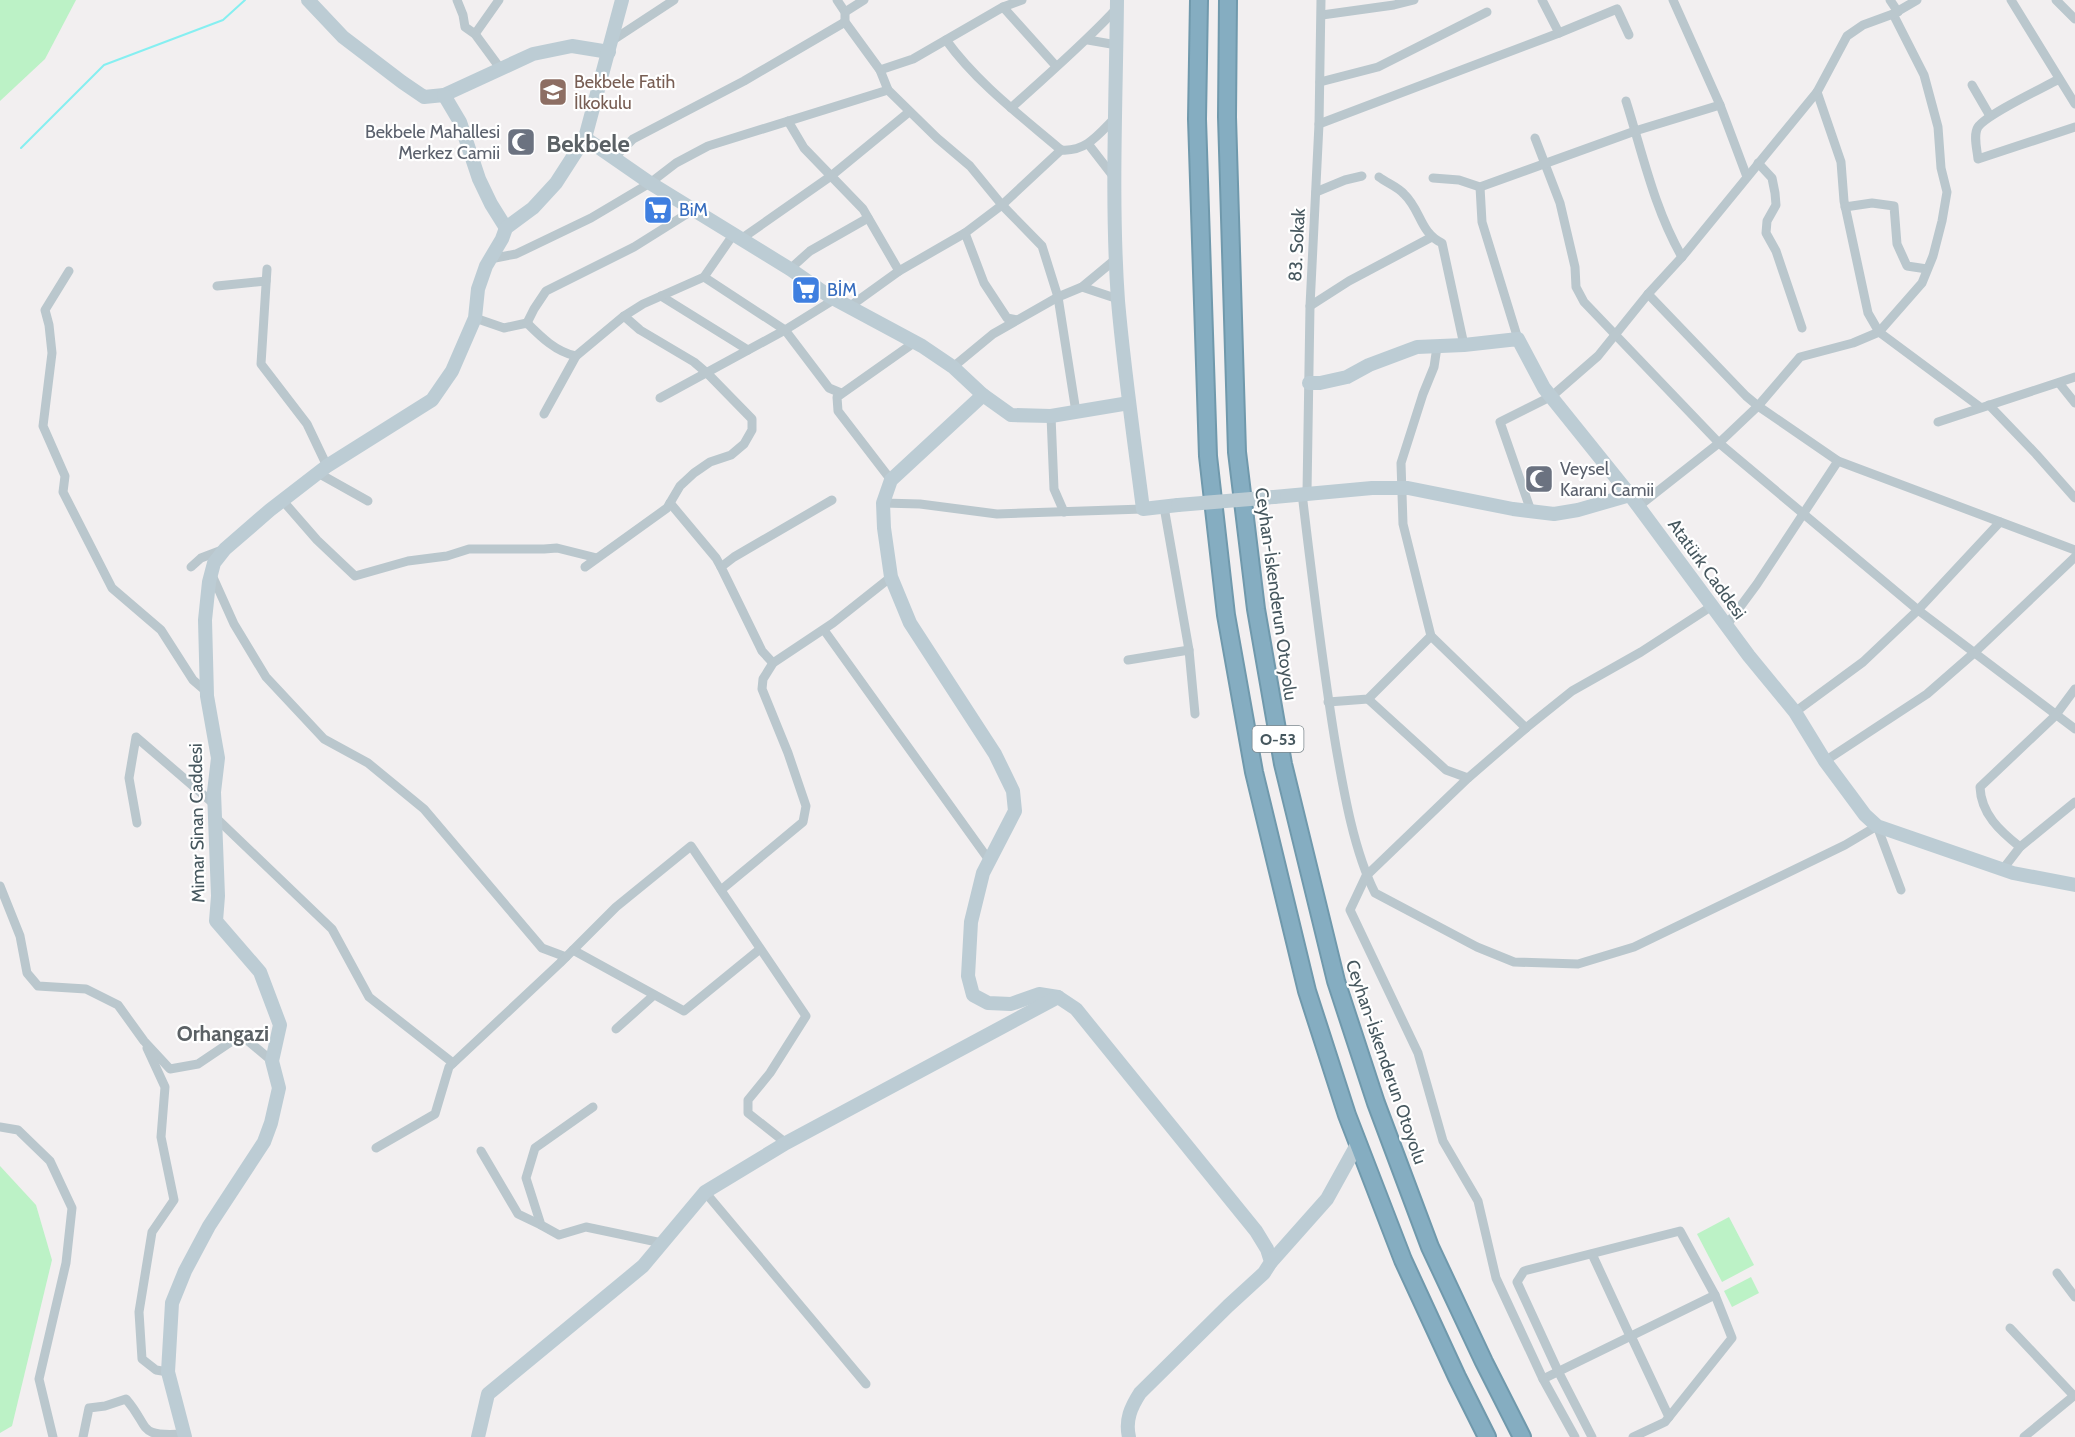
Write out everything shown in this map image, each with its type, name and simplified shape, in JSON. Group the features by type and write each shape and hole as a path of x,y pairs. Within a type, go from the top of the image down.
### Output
{"highway":[{"name":"O-53","path":"1199,0 1197,131 1208,456 1226,615 1254,772 1307,991 1358,1143 1403,1260 1457,1377 1488,1437"},
{"name":"Ceyhan-İskenderun Otoyolu","path":"1228,0 1227,117 1237,452 1256,609 1282,764 1336,981 1376,1103 1430,1247 1522,1437"}],"street":[{"path":"308,0 322,18 343,38 424,97 444,95 533,54 572,46 611,46 674,0"},
{"path":"457,0 464,15 465,27 475,34 500,68"},
{"path":"475,34 499,0"},
{"name":"Mimar Sinan Caddesi","path":"184,1435 168,1372 172,1303 185,1271 209,1226 264,1142 272,1123 279,1088 272,1061 280,1025 260,972 216,921 218,896 214,810 218,758 207,692 206,620 214,563 225,549 322,470 432,400 452,371 475,318 478,289 506,228 533,208 556,183 585,138 622,0"},
{"path":"837,0 845,17 880,70 888,90 909,112 970,166 1002,205 1042,246 1058,297 1076,412"},
{"path":"614,158 633,139 744,81 845,17 864,0"},
{"path":"880,70 913,59 1003,7 1022,0"},
{"name":"83. Sokak","path":"1321,0 1319,124 1310,306 1305,492 1328,702 1344,793 1366,876"},
{"path":"1322,15 1414,0"},
{"path":"1542,0 1559,33"},
{"path":"1673,0 1720,105 1747,177"},
{"path":"883,503 920,504 998,514 1143,509 1305,492 1401,488 1554,514 1635,500 1719,443 1758,406 1800,357 1852,343 1879,332 1922,283 1942,221 1947,192 1941,168 1938,127 1924,75 1890,0"},
{"path":"1532,511 1500,422 1552,396 1598,356 1817,92 1847,36 1863,26 1896,13 1917,0"},
{"path":"2011,0 2075,104"},
{"path":"2056,0 2075,19"},
{"path":"1011,108 1088,40 1117,4"},
{"path":"1117,4 1114,118 1118,299 1143,509"},
{"path":"1003,7 1056,66"},
{"path":"1319,124 1617,9 1629,35"},
{"path":"1320,82 1378,67 1487,12"},
{"path":"946,40 978,77 1061,150 1073,151 1089,145 1114,118"},
{"path":"1088,40 1117,45"},
{"path":"2060,79 1990,116 1977,128 1978,159 2075,127"},
{"path":"1972,85 1990,116"},
{"path":"490,259 516,254 557,235 650,183 676,163 708,146 888,90"},
{"path":"1817,92 1840,162 1845,207 1868,313 1879,332 1984,406 2036,454 2075,498"},
{"path":"444,95 460,122 478,179 506,228"},
{"path":"1626,101 1651,189 1667,230 1682,257"},
{"path":"1433,178 1459,180 1480,187 1635,130 1720,105"},
{"path":"544,414 576,356 624,316 704,277 737,237 831,176 909,112"},
{"path":"788,121 804,148 856,201 899,271"},
{"path":"585,138 650,183 836,299 915,342 953,367 983,395 1011,415 1051,416 1129,403"},
{"path":"1535,138 1560,203 1575,267 1576,287 1584,302 1719,443 1918,610 2075,729"},
{"path":"1089,145 1115,179"},
{"path":"849,307 899,271 965,233 1002,205 1061,150"},
{"path":"1758,163 1772,178 1775,193 1776,205 1767,221 1766,234 1776,251 1802,328"},
{"path":"1316,192 1345,180 1362,176"},
{"path":"1379,177 1403,192 1431,238 1442,243 1464,345"},
{"path":"1309,383 1347,377 1369,365 1417,347 1518,339 1482,222 1480,187"},
{"path":"1845,207 1872,203 1894,206 1897,244 1907,266 1927,269"},
{"path":"527,324 546,291 634,247 693,210"},
{"path":"790,269 810,251 868,218"},
{"path":"965,233 984,283 1007,318 1017,320"},
{"path":"1310,306 1349,281 1431,238"},
{"path":"953,367 993,334 1058,297 1082,287 1117,258"},
{"path":"267,269 261,364 307,424 322,470 368,501"},
{"path":"69,271 45,309 50,325 52,353 43,426 65,476 63,492 112,588 161,630 193,680 207,692"},
{"path":"704,277 785,330 829,388 841,393"},
{"path":"217,286 266,281"},
{"path":"1082,287 1118,299"},
{"path":"1648,294 1758,406 1838,461 2075,550"},
{"path":"661,296 748,350"},
{"path":"660,399 708,374 836,299"},
{"path":"585,567 668,508 680,486 694,473 710,462 731,455 744,444 753,430 752,419 708,374 694,362 640,330 624,316"},
{"path":"475,318 504,328 527,324"},
{"path":"527,324 543,339 568,354 576,356"},
{"name":"Atatürk Caddesi","path":"1518,339 1544,388 1635,500 1726,626 1795,712 1825,761 1876,826"},
{"path":"891,480 838,411 837,397 915,342"},
{"path":"1437,347 1434,367 1401,463 1403,524 1431,636 1526,728"},
{"path":"1938,422 2075,377"},
{"path":"2059,383 2075,403"},
{"path":"983,395 891,480 883,503 891,578 910,623 995,754 1012,791 1016,811 983,873 971,922 968,976 974,995 988,1003 1011,1004 1039,994 1058,998 1076,1009 1256,1231 1267,1249 1271,1262"},
{"path":"1051,416 1054,489 1064,512"},
{"path":"1726,626 1838,461"},
{"path":"721,567 734,556 832,500"},
{"path":"282,501 317,540 355,576 408,561 447,556 469,549 557,548 597,558"},
{"path":"670,503 716,558 762,651 773,663"},
{"path":"1171,506 1195,714"},
{"path":"1795,712 1863,662 1918,610 2000,522"},
{"path":"191,567 201,558 225,549"},
{"path":"1825,761 1927,694 1974,653 2075,556"},
{"path":"211,574 234,624 266,677 324,739 368,763 424,809 542,948 570,953 684,1011 760,949"},
{"path":"721,890 802,822 806,806 788,753 762,689 763,679 773,663 824,630 891,578"},
{"path":"1575,1437 1543,1379 1496,1278 1478,1201 1443,1141 1418,1053 1350,910 1366,876 1468,778 1526,728 1572,691 1641,652 1712,606"},
{"path":"824,630 989,860"},
{"path":"1328,702 1368,699 1431,636"},
{"path":"1128,660 1189,650"},
{"path":"2020,847 2001,832 1986,811 1980,787 2055,716 2075,689"},
{"path":"1368,699 1446,770 1468,778"},
{"path":"137,823 129,778 136,737 214,810 332,929 369,997 453,1063"},
{"path":"2003,869 2020,847 2075,802"},
{"path":"1366,876 1375,892 1477,947 1514,962 1578,964 1634,947 1845,845 1876,826"},
{"path":"1876,826 2003,869 2075,885"},
{"path":"1876,826 1901,890"},
{"path":"376,1148 435,1114 448,1067 616,907 691,846 806,1016 770,1073 748,1100 748,1113 786,1143"},
{"path":"0,886 20,936 27,973 38,986 86,989 118,1005 144,1041 170,1069 198,1064 241,1035 272,1061"},
{"path":"616,1029 654,995"},
{"path":"478,1437 488,1394 643,1266 705,1191 786,1143 1058,998"},
{"path":"144,1041 165,1087 161,1137 174,1200 152,1232 139,1312 141,1347 142,1359 156,1370 168,1372"},
{"path":"541,1225 526,1178 535,1148 593,1107"},
{"path":"0,1127 18,1130 50,1161 72,1208 66,1263 39,1379 53,1437"},
{"path":"1129,1437 1127,1420 1132,1405 1140,1393 1228,1306 1264,1274 1271,1262 1327,1199 1358,1143"},
{"path":"481,1151 518,1214 559,1235 586,1227 662,1244"},
{"path":"705,1191 866,1384"},
{"path":"1592,1437 1516,1282 1524,1271 1680,1231 1715,1295 1732,1338 1665,1422 1633,1437"},
{"path":"1592,1254 1669,1417"},
{"path":"2056,1274 2075,1297"},
{"path":"1543,1379 1715,1295"},
{"path":"2010,1328 2075,1396 2024,1437"},
{"path":"83,1437 89,1408 105,1406 126,1399 141,1424 150,1433 161,1436 184,1435"}],"green space":[{"path":"0,0 76,0 45,59 0,101"},
{"path":"0,1166 36,1205 52,1260 12,1426 0,1433"},
{"path":"1729,1217 1754,1265 1722,1282 1697,1234"},
{"path":"1751,1277 1759,1293 1732,1307 1724,1291"}],"waterway":[{"path":"21,148 104,65 223,20 245,0"}],"place":[{"name":"Bekbele Fatih İlkokulu","path":"553,92"},
{"name":"Bekbele Mahallesi Merkez Camii","path":"521,142"},
{"name":"BiM","path":"658,210"},
{"name":"BİM","path":"806,290"},
{"name":"Veysel Karani Camii","path":"1539,479"}],"district":[{"name":"Bekbele","path":"588,144"},
{"name":"Orhangazi","path":"223,1034"}]}
